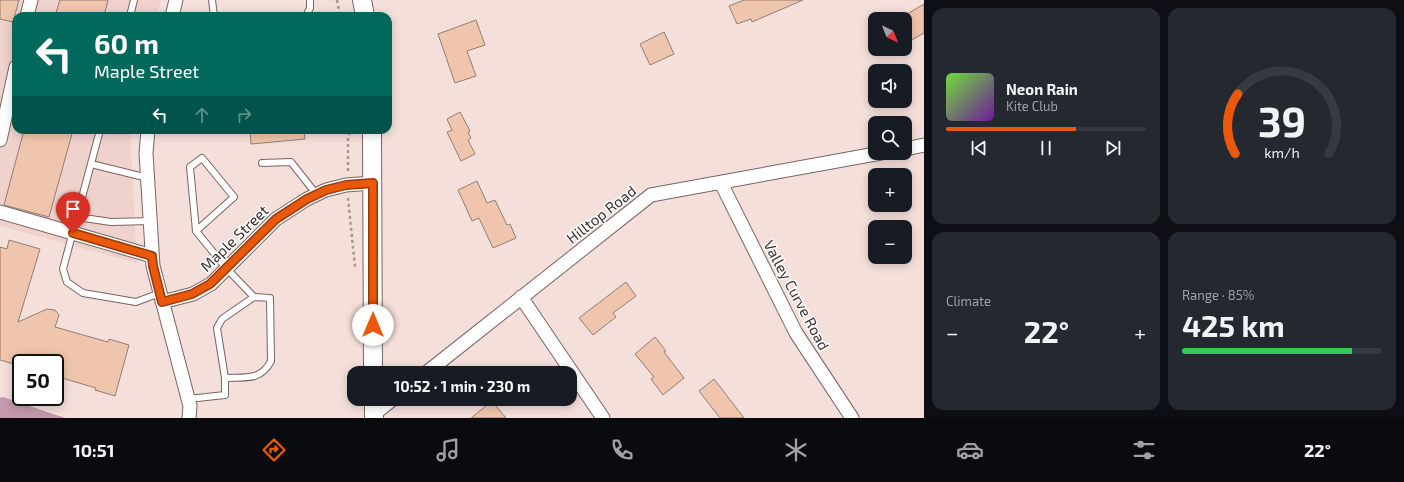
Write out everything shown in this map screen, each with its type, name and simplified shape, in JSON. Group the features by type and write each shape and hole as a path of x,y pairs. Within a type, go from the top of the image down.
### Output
{"main road":[{"path":"362,0 364,12"},
{"path":"372,134 374,366"}],"street":[{"path":"28,12 31,0"},
{"path":"173,12 176,0"},
{"path":"0,140 12,85"},
{"path":"148,134 146,154 153,266 190,406 189,418"},
{"path":"912,148 924,145"},
{"name":"Hilltop Road","path":"435,366 651,196 868,155"},
{"name":"Maple Street","path":"161,297 192,294 210,284 276,219 307,199 326,190 346,185 373,183"},
{"name":"Valley Curve Road","path":"721,183 796,333 852,418"},
{"path":"0,212 152,256"},
{"path":"521,297 603,418"}],"lane":[{"path":"131,12 134,0"},
{"path":"212,0 214,12"},
{"path":"308,12 310,8 310,0"},
{"path":"99,134 64,269 67,282 83,293 136,302 161,297"},
{"path":"196,231 234,197 202,158 190,167 196,231 226,268 254,297"},
{"path":"262,163 292,162 317,195"},
{"path":"91,164 148,178"},
{"path":"77,217 111,222 150,221"},
{"path":"188,399 225,395 225,378 217,328 222,319 254,297 270,298 271,361 267,369 260,374 251,376 225,378"}],"path":[{"path":"337,0 339,12"},
{"path":"348,166 349,134"},
{"path":"348,199 355,268"}],"shaded area":[{"path":"0,0 161,0 158,12 12,12 12,134 130,134 137,263 0,226"},
{"path":"3,397 12,400 12,406 30,406 65,418 0,418 0,398"}],"building":[{"path":"0,0 19,0 16,12 12,12 12,22 0,19"},
{"path":"60,0 108,0 105,12 56,12"},
{"path":"744,0 803,0 752,22 751,19 737,24 729,6"},
{"path":"924,4 924,33 912,40 912,12 910,12"},
{"path":"476,20 485,45 467,51 476,76 455,83 438,34"},
{"path":"664,32 674,54 650,65 640,44"},
{"path":"460,112 470,131 468,132 471,138 468,140 475,154 461,161 447,132 452,130 447,119"},
{"path":"23,134 72,134 49,217 4,205"},
{"path":"250,134 304,134 305,139 251,144"},
{"path":"477,181 487,203 495,200 507,225 510,224 516,238 493,248 479,218 472,221 458,190"},
{"path":"9,240 40,249 18,322 47,309 55,310 59,315 55,327 108,342 109,339 129,345 115,396 95,390 96,388 64,379 64,354 12,354 12,363 0,360 0,247 7,249"},
{"path":"626,282 636,296 613,313 616,317 593,335 579,318"},
{"path":"655,337 666,351 664,352 684,378 663,395 651,379 654,377 635,354"},
{"path":"714,379 744,418 720,418 699,391"},
{"path":"486,406 496,406 506,418 471,418"}],"route":[{"path":"73,233 152,256 162,302 192,294 210,284 276,219 307,199 326,190 346,185 373,183 373,325"}]}
